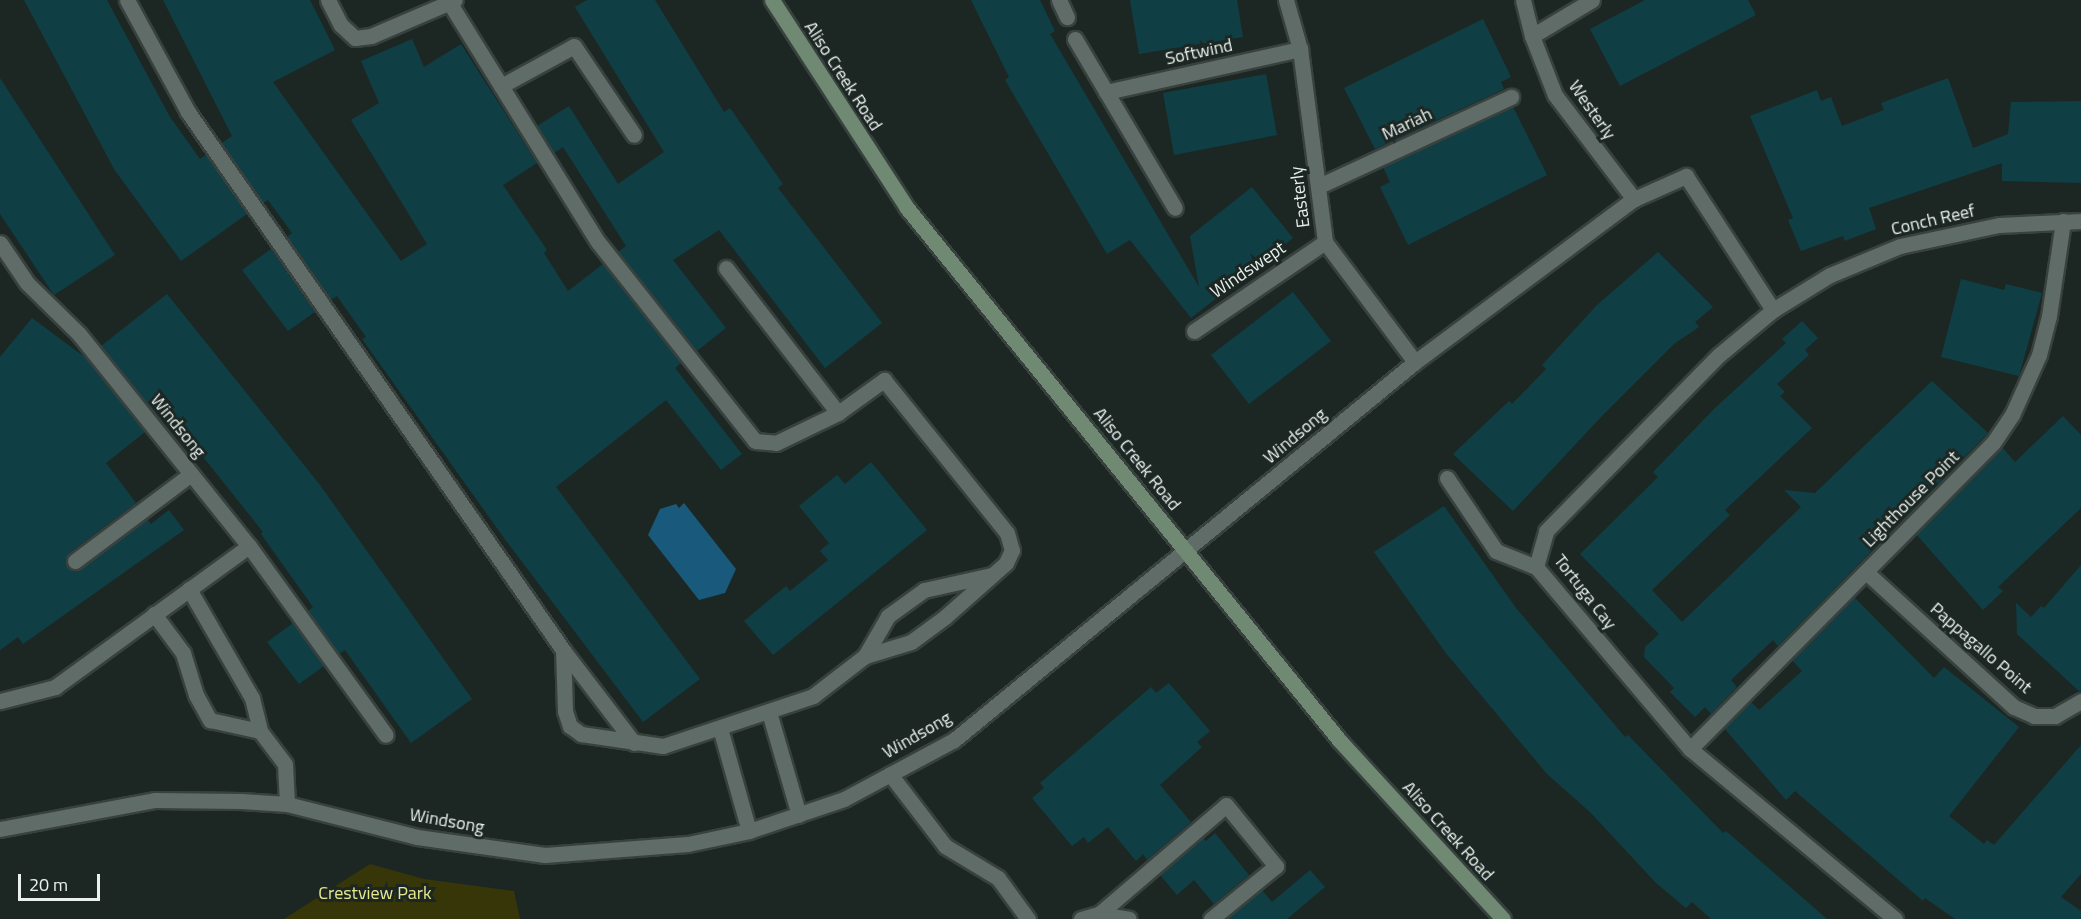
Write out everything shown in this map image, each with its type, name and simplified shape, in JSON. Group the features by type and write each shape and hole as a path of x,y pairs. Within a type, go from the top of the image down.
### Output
{"main road":[{"name":"Aliso Creek Road","path":"772,0 907,208 1340,741 1503,919"}],"street":[{"path":"127,0 189,112 563,650 634,743"},
{"path":"328,0 341,25 355,38 371,36 452,1 501,86 598,242 755,441 776,443 838,413 884,380 1007,532 1012,550 1006,563 994,574 911,642 865,656 813,696 663,746 581,734 570,726 565,711 563,650"},
{"path":"1059,0 1067,16"},
{"name":"Easterly","path":"1286,0 1300,49 1325,242 1415,362"},
{"name":"Westerly","path":"1523,0 1532,36 1555,95 1634,199"},
{"path":"1532,36 1592,0"},
{"path":"1075,39 1175,208"},
{"path":"501,86 574,46 634,135"},
{"name":"Softwind","path":"1106,92 1300,49"},
{"name":"Mariah","path":"1319,186 1511,97"},
{"name":"Windsong","path":"0,829 155,800 286,804 417,837 545,855 642,850 749,831 844,799 954,740 1415,362 1634,199 1686,176 1773,310"},
{"name":"Lighthouse Point","path":"1690,749 1994,443 2012,415 2039,355 2049,316 2063,221"},
{"name":"Conch Reef","path":"1773,310 1830,275 1900,246 1999,225 2081,221"},
{"name":"Windswept","path":"1194,330 1325,242"},
{"name":"Windsong","path":"0,243 27,283 79,334 249,546 386,735"},
{"path":"726,268 838,413"},
{"name":"Tortuga Cay","path":"1773,310 1719,355 1546,531 1536,567 1690,749 1894,919"},
{"path":"75,561 191,474"},
{"path":"1447,478 1496,551 1536,567"},
{"path":"0,701 54,687 249,546"},
{"name":"Pappagallo Point","path":"1866,572 2014,707 2034,716 2055,716 2081,700"},
{"path":"865,656 888,616 924,590 994,574"},
{"path":"189,589 252,698 260,731 285,764 286,804"},
{"path":"154,614 183,653 196,695 210,720 260,731"},
{"path":"769,712 799,815"},
{"path":"720,728 749,831"},
{"path":"890,774 945,846 998,878 1028,919"},
{"path":"1099,914 1226,805 1276,866 1211,919"},
{"path":"1081,919 1099,914 1129,919"}],"green space":[{"name":"Crestview Park","path":"370,864 424,879 514,891 520,919 284,919"}],"water":[{"path":"684,503 736,569 725,593 699,600 648,535 660,509 676,504 679,508"}],"building":[{"path":"24,0 107,0 170,117 200,159 206,155 247,214 181,261 114,169"},
{"path":"163,0 310,0 335,50 273,82 401,261 427,244 351,120 379,103 361,61 412,39 424,67 461,44 537,163 503,185 547,250 544,253 568,291 603,264 681,363 675,368 742,454 721,470 666,400 556,487 700,679 643,722 504,538 362,339 366,337 337,296 331,300 287,237 292,233 268,200 263,203 222,143 232,136"},
{"path":"587,0 655,0 724,112 730,108 783,184 778,188 882,323 825,368 719,230 673,260 726,328 697,351 618,252 626,246 563,147 554,153 537,126 569,106 618,184 664,152 575,7"},
{"path":"971,0 1040,0 1055,31 1050,34 1199,287 1190,236 1252,187 1293,238 1191,318 1130,240 1107,254 1005,80 1009,77"},
{"path":"1130,0 1237,0 1243,37 1139,54"},
{"path":"1645,0 1748,0 1756,15 1620,86 1590,29"},
{"path":"1483,19 1511,77 1501,82 1504,89 1375,149 1344,88"},
{"path":"1266,74 1277,135 1174,155 1163,93"},
{"path":"0,78 115,255 54,295 0,214"},
{"path":"1948,78 1973,148 2008,134 2011,102 2081,101 2081,183 2002,181 2002,163 1869,208 1876,229 1845,241 1843,236 1801,251 1788,220 1793,218 1750,116 1817,90 1821,101 1831,97 1842,126 1884,110 1881,103"},
{"path":"1513,107 1547,175 1408,245 1380,187 1390,182 1383,167"},
{"path":"271,249 315,312 288,331 242,270"},
{"path":"1658,252 1713,307 1695,322 1699,327 1674,344 1602,416 1513,511 1453,454 1509,401 1512,404 1546,369 1542,365 1597,305"},
{"path":"1961,279 2004,290 2006,284 2042,293 2019,376 1941,357"},
{"path":"1293,292 1331,341 1249,404 1211,355"},
{"path":"167,294 320,485 472,699 411,743 345,650 339,654 308,611 313,607 261,534 263,532 169,414 161,420 101,346"},
{"path":"32,318 86,358 145,432 106,463 136,503 69,553 67,566 80,569 147,519 151,524 169,510 184,530 23,644 18,637 0,650 0,357"},
{"path":"1802,321 1818,338 1805,350 1809,355 1777,384 1785,392 1780,396 1812,428 1725,510 1730,515 1652,590 1682,622 1801,507 1784,490 1815,493 1932,381 1988,433 1778,646 1773,640 1731,680 1737,687 1711,714 1705,707 1695,717 1670,692 1674,688 1644,657 1645,647 1659,634 1580,554 1658,477 1653,472 1715,408 1786,343 1782,339"},
{"path":"2063,416 2081,435 2081,508 1998,587 2003,591 1983,610 1916,534 2002,447 2015,462"},
{"path":"871,462 927,530 773,655 744,621 786,586 790,591 828,560 820,551 829,543 799,506 837,475 845,484"},
{"path":"1444,506 1516,608 1625,737 1628,735 1723,833 1726,831 1827,919 1711,919 1692,902 1686,908 1656,883 1590,812 1547,774 1445,652 1374,552"},
{"path":"2081,565 2080,692 2017,634 2016,603 2031,617 2041,606 2044,608"},
{"path":"1854,597 1934,678 1944,667 2019,727 1949,816 1984,844 1987,840 1994,845 2081,745 2081,874 2061,897 2081,911 2081,919 1955,919 1925,898 1923,901 1795,791 1786,800 1724,728 1751,702 1759,710 1802,671 1792,660"},
{"path":"293,623 324,666 299,684 267,642"},
{"path":"1169,683 1210,731 1197,742 1202,747 1160,785 1191,822 1147,860 1143,854 1136,861 1108,827 1088,843 1084,837 1072,846 1032,798 1044,788 1040,783 1151,687 1156,693"},
{"path":"1215,833 1249,875 1214,904 1194,880 1177,895 1160,875 1203,837 1206,841"},
{"path":"1310,870 1325,887 1287,919 1226,919 1262,890 1272,902"}]}
